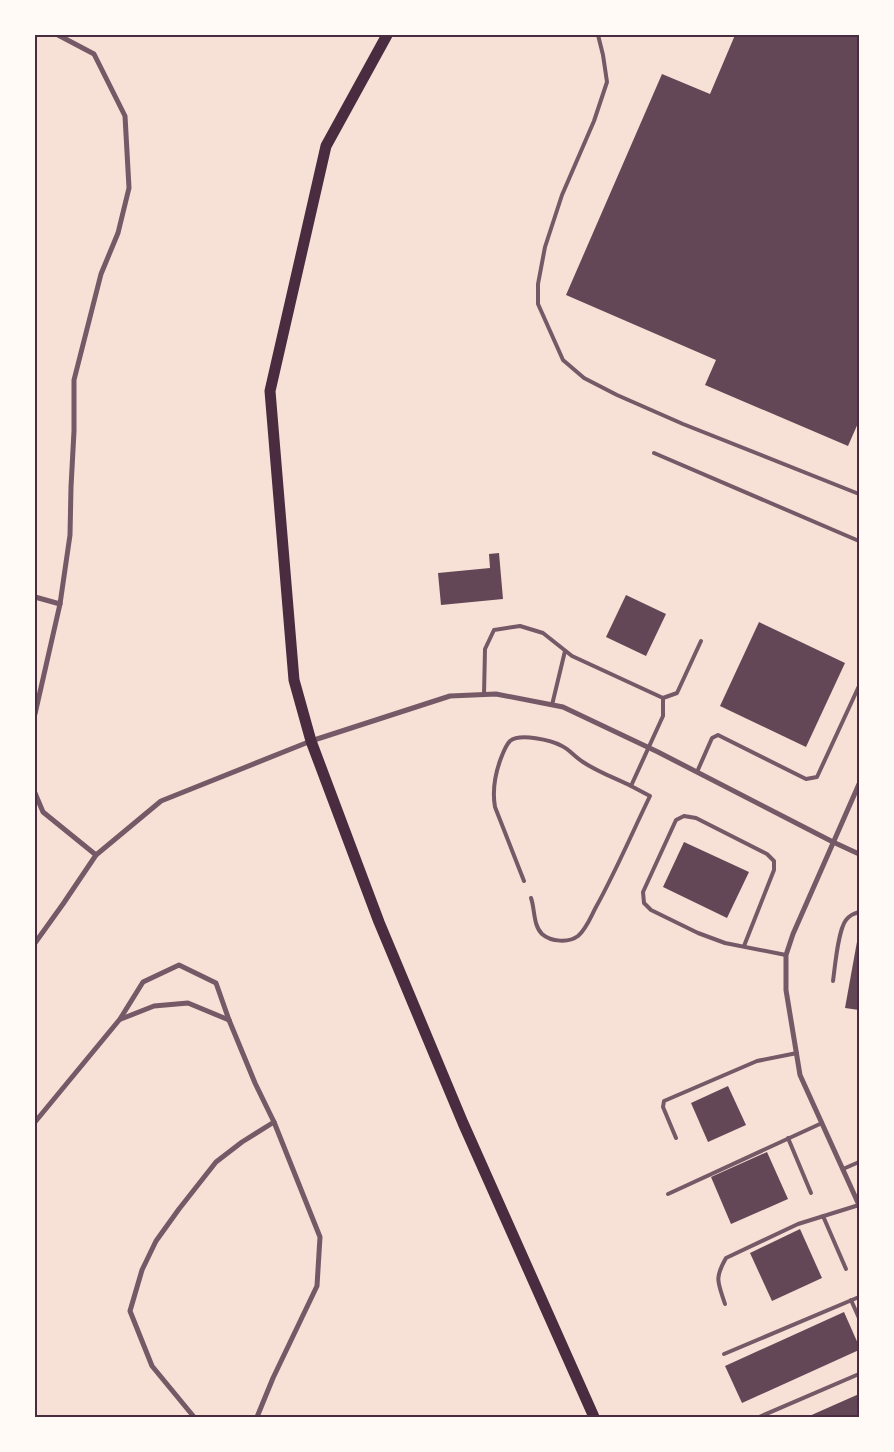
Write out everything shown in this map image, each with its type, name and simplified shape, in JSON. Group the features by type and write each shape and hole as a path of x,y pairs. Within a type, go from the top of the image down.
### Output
{"main road":[{"path":"387,35 326,146 270,391 294,680 311,741 386,938 463,1123 594,1417"}],"street":[{"path":"35,714 60,604 70,535 74,380 101,274 118,232 129,188 125,116 94,54 58,35"},
{"path":"35,597 60,604"},
{"path":"35,943 64,904 96,855 161,801 311,741 450,696 496,694 563,707 650,748 859,854"},
{"path":"859,784 793,934 786,955 786,990 800,1075 859,1205"},
{"path":"35,793 43,812 96,855"},
{"path":"35,1122 120,1019 143,982 179,965 216,983 229,1020 255,1083 274,1122 320,1237 317,1286 273,1378 257,1417"},
{"path":"120,1019 154,1006 188,1003 229,1020"},
{"path":"194,1417 152,1366 130,1311 142,1270 156,1241 179,1209 216,1162 242,1142 274,1122"}],"lane":[{"path":"598,35 607,82 594,121 562,195 545,247 538,284 538,304 563,360 584,378 617,395 683,424 859,494"},
{"path":"654,453 859,542"},
{"path":"484,695 485,649 494,630 520,626 544,633 572,656 663,698 677,694 701,642"},
{"path":"552,705 565,651"},
{"path":"696,772 712,738 718,735 806,779 817,777 859,686"},
{"path":"631,786 663,716 663,698"},
{"path":"524,881 495,807 493,795 497,768 506,747 511,741 518,738 551,741 561,745 582,762 650,796 601,899 584,930 576,937 565,940 553,940 543,934 537,926 531,898"},
{"path":"744,946 774,870 774,861 767,854 696,818 684,816 676,820 651,873 644,892 644,903 651,910 698,934 725,944 786,955"},
{"path":"833,981 841,932 845,921 852,914 859,912"},
{"path":"676,1138 663,1107 664,1101 757,1062 797,1053"},
{"path":"668,1194 822,1123"},
{"path":"788,1138 811,1193"},
{"path":"843,1169 859,1162"},
{"path":"725,1304 717,1279 726,1258 798,1224 859,1205"},
{"path":"824,1216 846,1269"},
{"path":"724,1354 859,1297"},
{"path":"852,1300 859,1318"},
{"path":"759,1417 859,1374"}],"building":[{"path":"735,35 853,35 859,38 859,421 848,446 705,385 716,360 566,295 662,74 710,94"},
{"path":"499,553 503,599 441,605 438,573 490,568 489,554"},
{"path":"626,595 666,614 646,656 606,637"},
{"path":"759,622 845,663 806,747 720,706"},
{"path":"684,842 749,872 727,918 663,887"},
{"path":"859,936 859,1010 845,1008"},
{"path":"728,1086 746,1125 708,1142 691,1103"},
{"path":"767,1152 788,1199 731,1224 711,1177"},
{"path":"800,1229 822,1278 772,1301 750,1253"},
{"path":"844,1312 859,1350 742,1403 725,1366"},
{"path":"859,1394 859,1417 807,1417"}]}
